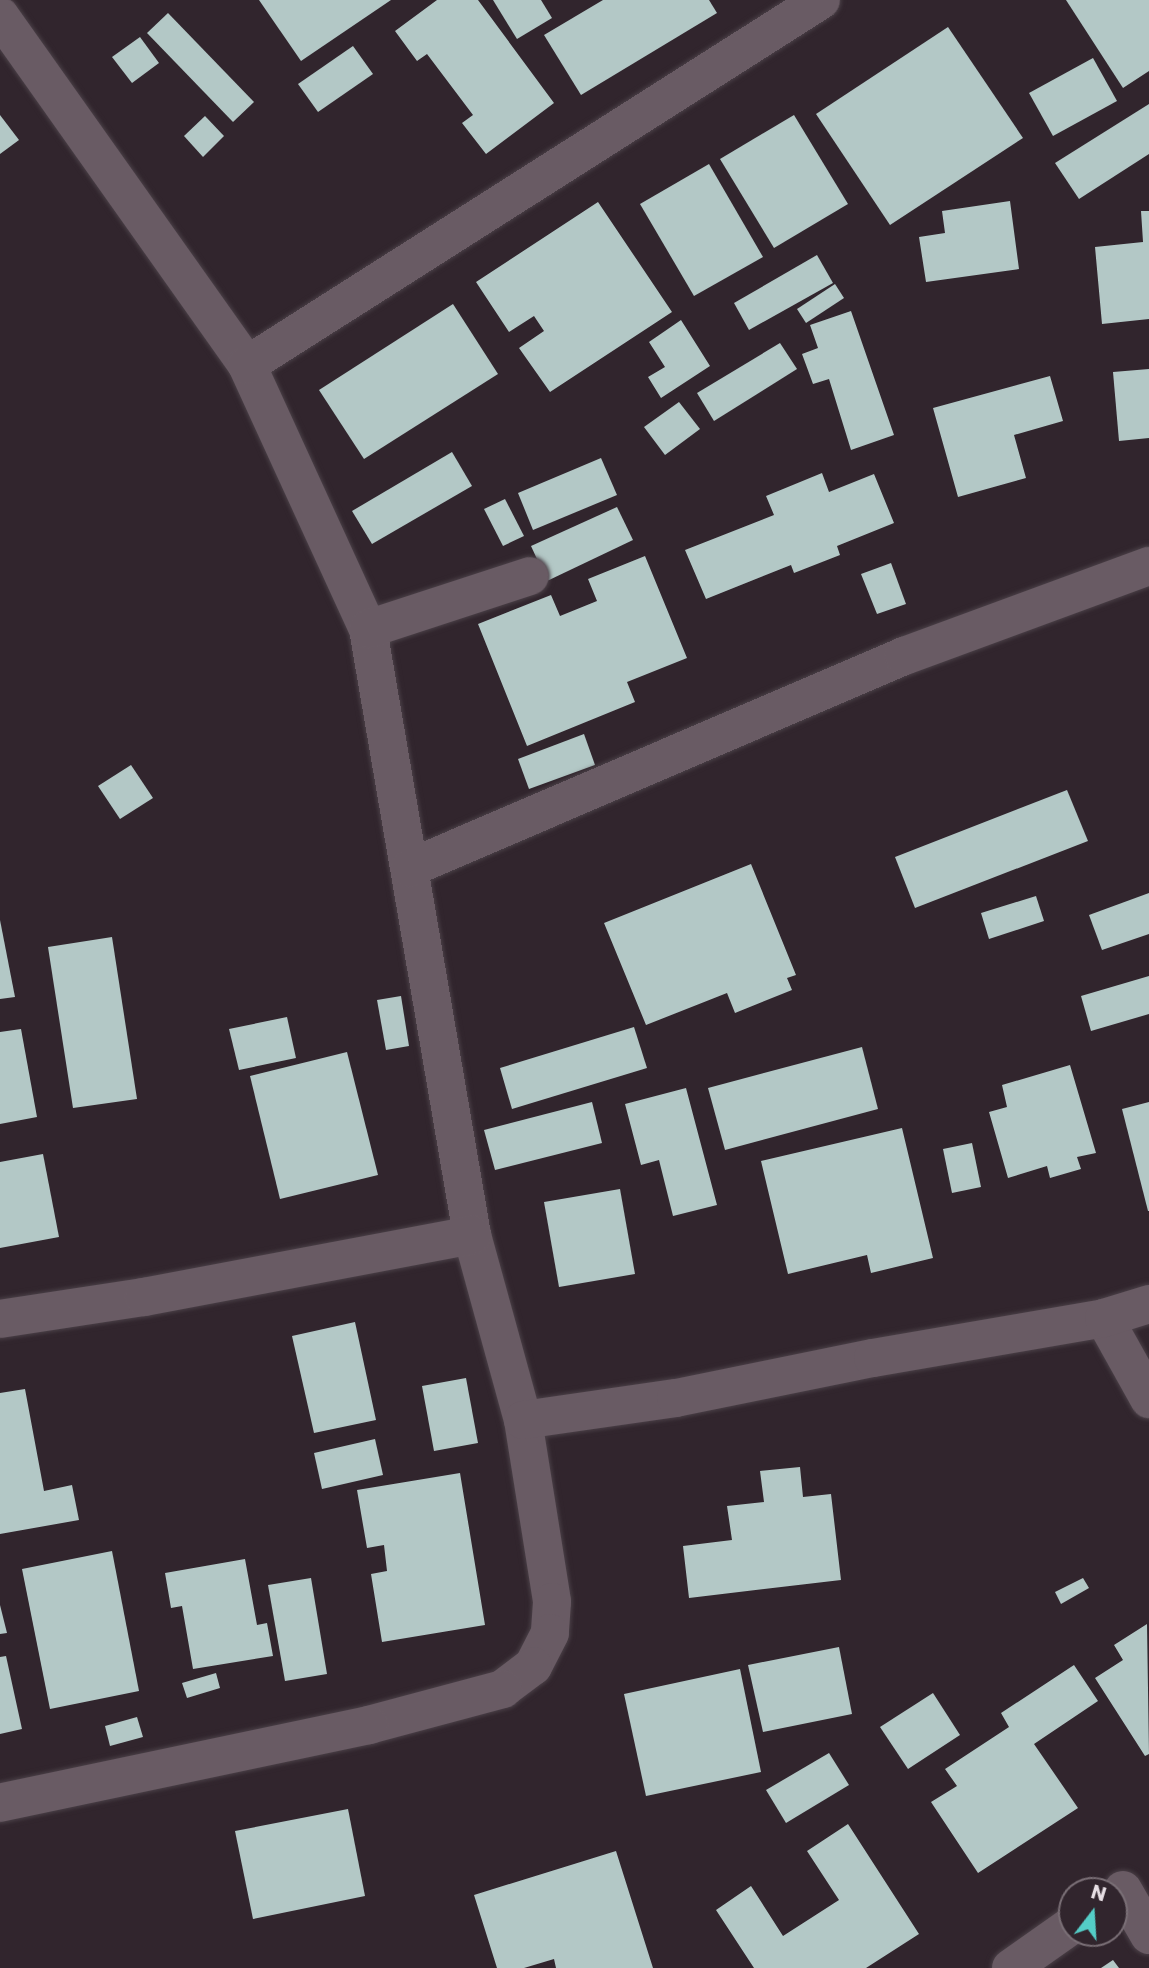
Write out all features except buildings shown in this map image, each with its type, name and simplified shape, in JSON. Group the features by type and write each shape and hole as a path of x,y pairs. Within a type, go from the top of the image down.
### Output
{"street":[{"path":"247,365 821,0"},
{"path":"0,16 247,365 368,629 410,868 418,939 472,1235 523,1420 552,1602 550,1633 533,1667 503,1689 369,1726 0,1803"},
{"path":"410,868 904,656 1149,566"},
{"path":"368,629 530,576"},
{"path":"0,1319 145,1297 472,1235"},
{"path":"523,1420 676,1398 873,1358 1104,1318 1149,1304"},
{"path":"1104,1318 1149,1399"},
{"path":"1129,1885 1149,1935"},
{"path":"1011,1968 1058,1935"}]}
